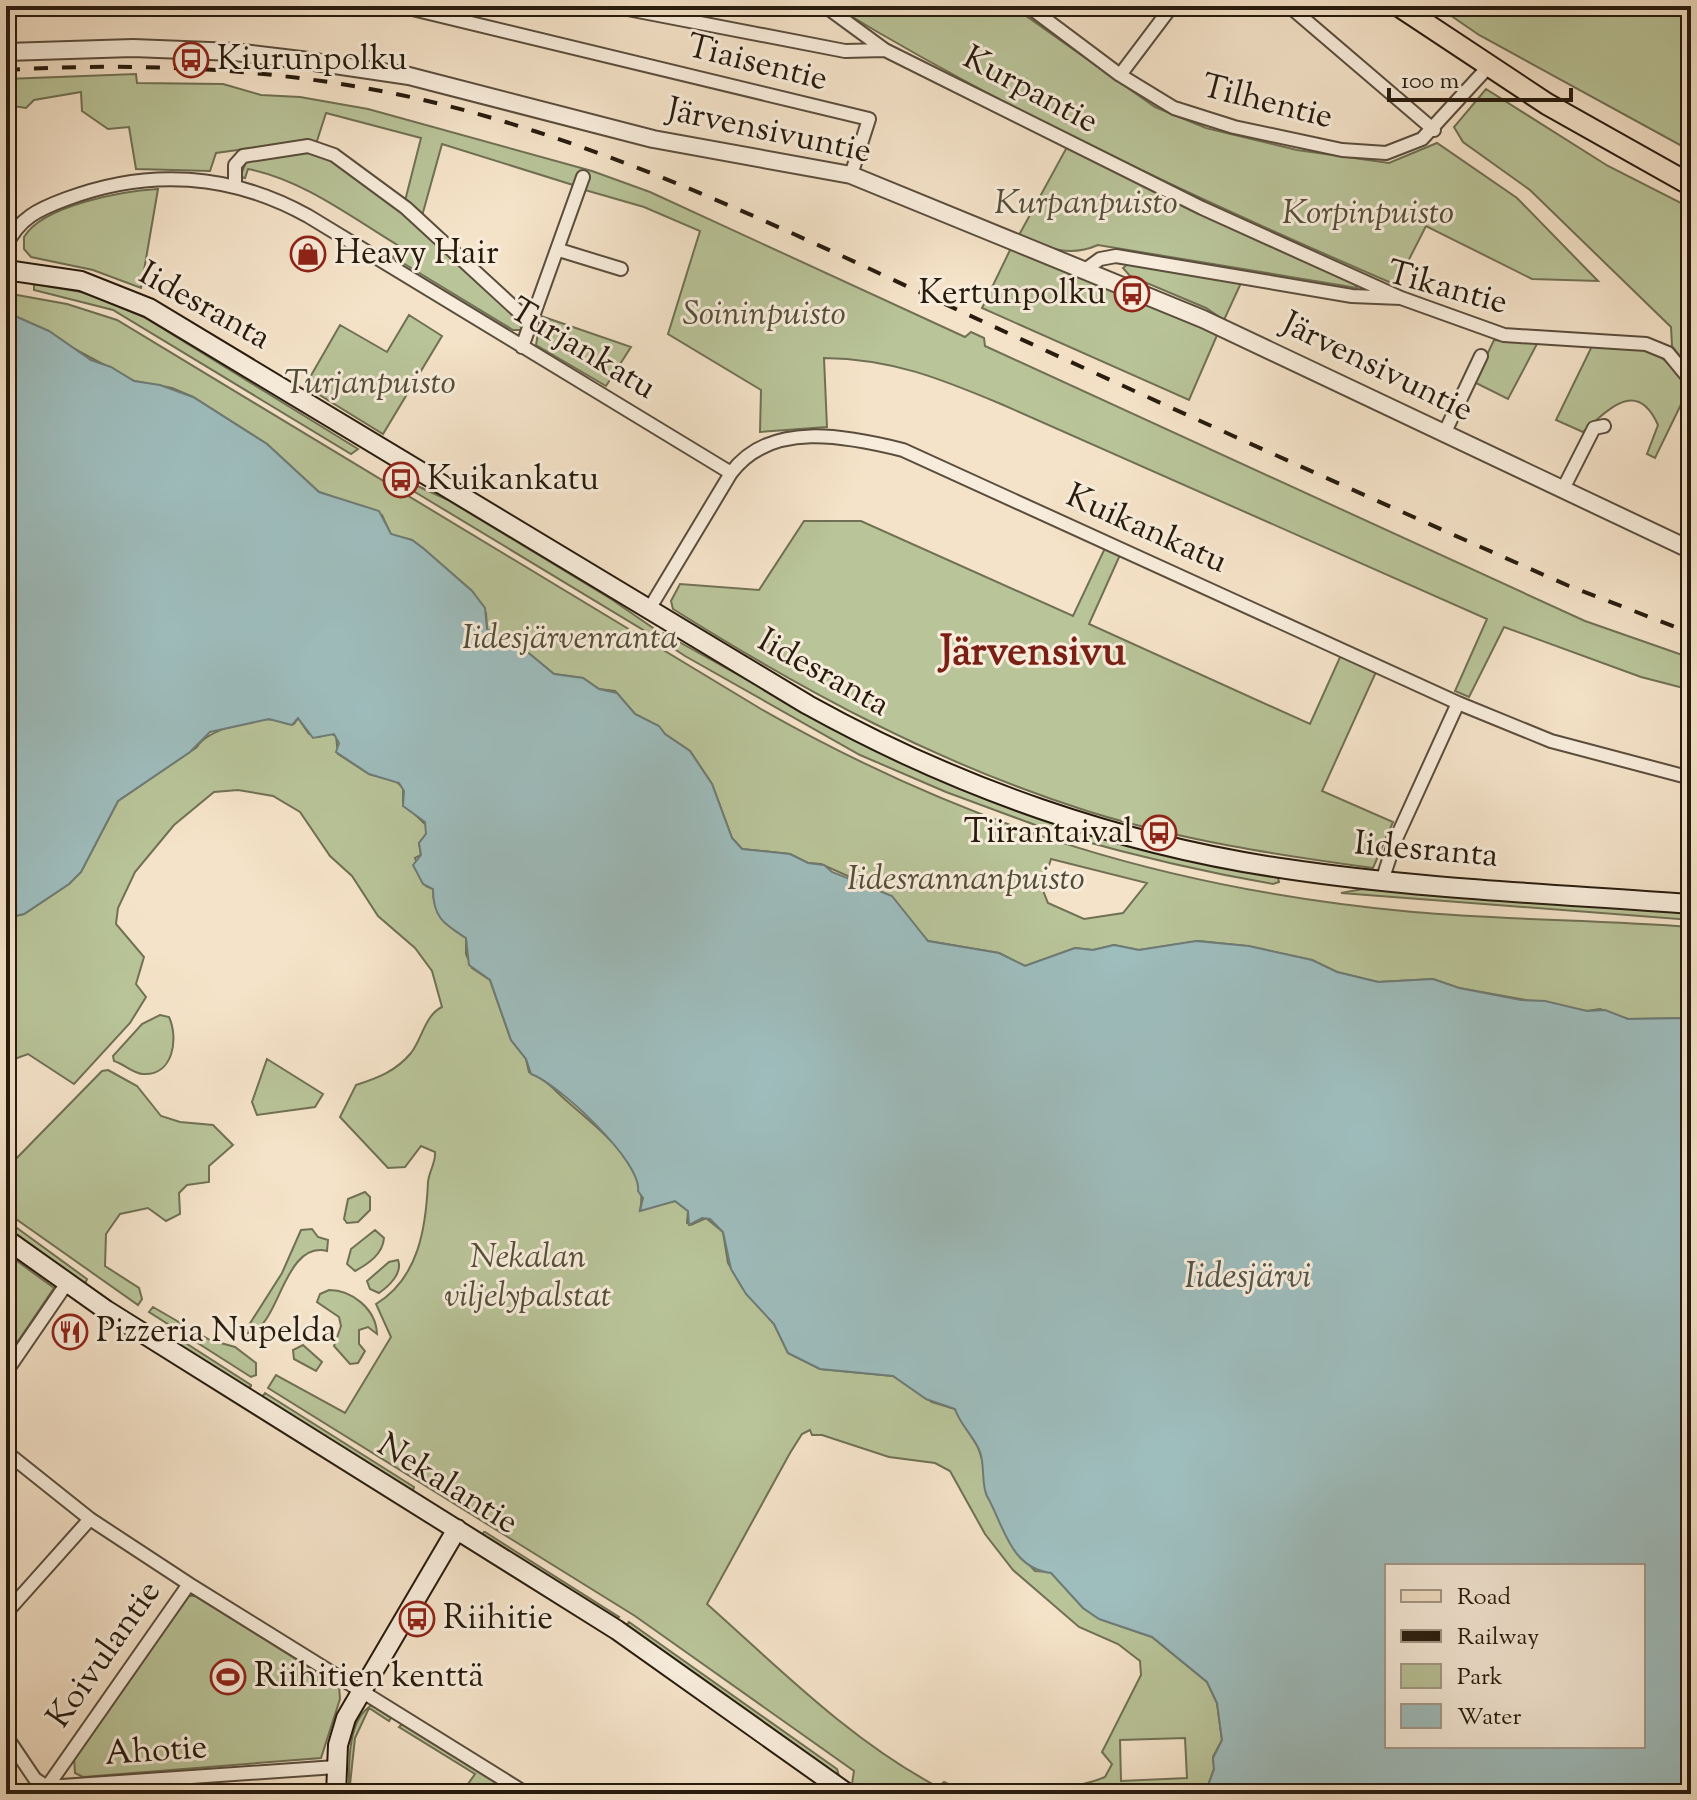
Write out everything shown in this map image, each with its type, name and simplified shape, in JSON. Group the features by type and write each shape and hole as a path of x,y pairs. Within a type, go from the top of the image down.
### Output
{"main road":[{"path":"1399,6 1558,111 1691,185"},
{"name":"Iidesranta","path":"6,270 81,281 149,308 648,611 834,720 945,772 1022,802 1184,850 1284,869 1382,881 1691,904"},
{"name":"Nekalantie","path":"6,1239 67,1283 617,1630 848,1794"},
{"path":"336,1794 336,1767 344,1726 361,1691 457,1529"}],"street":[{"name":"Tiaisentie","path":"400,6 869,119 851,175"},
{"name":"Kurpantie","path":"612,6 845,51 885,50 1202,208 1401,298"},
{"path":"825,6 885,50"},
{"name":"Tilhentie","path":"1028,6 1120,75 1163,102 1198,117 1305,144 1386,153 1406,147 1434,130 1489,66"},
{"path":"1120,75 1172,6"},
{"path":"1289,6 1434,130"},
{"name":"Järvensivuntie","path":"6,52 66,48 184,50 254,53 316,62 434,82 661,141 851,175 1203,319 1691,550"},
{"name":"Turjankatu","path":"235,186 235,165 243,156 308,146 334,155 406,208 532,324"},
{"name":"Turjankatu","path":"6,246 15,228 28,216 104,185 174,177 235,186 271,197 308,216 731,473"},
{"path":"522,347 583,177"},
{"path":"559,250 621,269"},
{"name":"Tikantie","path":"1085,270 1100,259 1116,256 1352,296 1401,298 1498,334 1583,337 1654,346 1668,353 1691,381"},
{"path":"1444,434 1481,356"},
{"path":"1563,489 1594,428 1604,426"},
{"name":"Kuikankatu","path":"648,611 731,473 755,450 790,438 859,439 903,450 1458,703 1551,741 1691,778"},
{"path":"1382,881 1395,841 1458,703"},
{"path":"6,1372 67,1283"},
{"path":"6,1452 90,1519 189,1584 527,1794"},
{"path":"6,1613 90,1519"},
{"name":"Koivulantie","path":"44,1792 189,1584"},
{"path":"6,1736 44,1792"},
{"name":"Ahotie","path":"44,1792 336,1767"}],"green space":[{"name":"Korpinpuisto","path":"834,6 1012,6 1155,107 1206,128 1297,150 1389,163 1437,143 1517,198 1598,281 1532,279 1426,226 1396,285 1110,155 970,84"},
{"path":"1437,6 1691,6 1691,151 1479,35"},
{"name":"Soininpuisto","path":"136,74 137,83 223,84 261,95 300,97 368,109 592,171 650,192 965,337 971,332 984,338 985,346 1585,621 1691,658 1691,690 1641,677 1504,627 1469,697 1455,691 1487,619 1001,404 894,366 824,358 827,427 760,432 761,390 668,334 700,231 644,207 585,190 575,219 564,215 573,185 442,144 422,216 405,201 421,138 326,113 316,144 289,143 216,153 210,171 136,169 129,127 108,129 82,111 81,92 34,100 26,108 6,105 6,79"},
{"path":"1486,89 1608,166 1691,208 1691,370 1672,346 1671,327 1530,190 1463,142 1454,127"},
{"name":"Kurpanpuisto","path":"1067,147 1356,284 1357,288 1098,245 1077,251 1058,250 1019,235"},
{"path":"287,150 321,153 404,210 520,320 521,330 513,330 393,257 399,246 326,201 268,174 248,169 245,178 240,177 247,160"},
{"path":"158,189 141,288 93,270 31,257 24,249 24,237 48,216 105,197"},
{"path":"1011,248 1218,333 1189,400 982,308"},
{"path":"1130,262 1241,283 1224,320 1206,308 1130,276 1123,268"},
{"path":"34,284 87,293 144,317 358,449 351,454 113,310 34,290"},
{"name":"Iidesrannanpuisto","path":"6,293 67,304 117,320 761,709 917,788 1075,847 1239,888 1413,912 1691,927 1691,1018 1628,1019 1600,1009 1587,1011 1459,988 1433,979 1378,982 1337,972 1312,960 1246,946 1199,941 1139,950 1114,945 1093,950 1075,948 1025,966 999,953 928,941 877,889 790,854 742,849 732,838 712,784 690,751 658,726 635,714 615,691 599,689 583,678 554,674 516,643 505,642 487,629 486,613 472,591 412,540 391,535 382,515 319,492 267,444 193,397 172,388 134,381 6,312","holes":["1051,859 1147,883 1123,913 1084,919 1048,903 1042,888"]},
{"name":"Turjanpuisto","path":"409,315 442,336 383,434 305,386 340,325 387,352"},
{"path":"541,316 631,347 606,386 536,345"},
{"path":"1494,340 1538,342 1508,399 1474,382"},
{"path":"1593,344 1648,350 1667,362 1689,388 1655,458 1647,454 1658,425 1641,403 1632,400 1622,402 1583,432 1556,420"},
{"path":"413,484 448,500 611,599 656,630 650,634 410,489"},
{"path":"804,521 861,521 1073,616 1105,548 1120,555 1089,624 1310,724 1341,655 1376,672 1322,791 1393,822 1373,868 1193,838 1087,811 1032,792 874,724 773,669 673,609 671,601 680,584 759,590"},
{"path":"663,633 872,749 938,779 1059,825 1057,833 946,792 860,755 685,656 659,639"},
{"name":"Nekalan viljelypalstat","path":"298,718 309,734 319,737 330,733 336,736 338,754 369,774 396,781 403,788 403,803 426,825 426,834 419,843 421,855 415,858 426,886 433,889 438,913 446,924 466,938 466,954 472,968 490,980 511,1040 526,1059 529,1072 546,1082 593,1124 630,1163 641,1194 640,1210 675,1201 688,1211 687,1223 691,1225 706,1218 723,1232 728,1263 743,1289 774,1324 788,1353 820,1369 893,1376 932,1402 955,1409 978,1447 985,1468 987,1496 995,1505 1012,1546 1035,1571 1051,1572 1083,1608 1100,1619 1152,1637 1207,1682 1217,1703 1222,1740 1213,1757 1214,1769 1205,1794 941,1794 938,1790 932,1794 866,1794 852,1784 854,1771 635,1616 268,1388 276,1375 345,1413 391,1337 376,1304 402,1280 411,1266 422,1234 435,1152 421,1146 405,1167 388,1168 340,1117 356,1085 399,1065 415,1047 432,1016 442,1007 432,971 415,948 378,916 352,876 330,856 300,812 273,796 238,790 214,792 174,825 135,872 118,908 116,924 144,957 136,984 146,997 130,1023 74,1084 28,1054 17,1058 6,1069 6,918 24,914 69,884 81,872 118,801 202,741 221,730 256,720 294,724","holes":["810,1430 812,1435 822,1435 889,1457 935,1463 950,1471 985,1534 1013,1570 1079,1627 1118,1644 1140,1661 1141,1675 1102,1752 1112,1764 1105,1777 1070,1787 1024,1792 978,1791 944,1782 938,1787 906,1769 846,1726 707,1604 790,1453 802,1434","1185,1738 1187,1778 1121,1781 1120,1740"]},
{"path":"1071,829 1278,878 1279,882 1273,884 1221,874 1119,851 1069,837"},
{"path":"1363,889 1691,913 1691,920 1341,893"},
{"path":"160,1015 169,1017 173,1035 171,1054 161,1069 140,1074 114,1061 113,1056 142,1024"},
{"path":"267,1059 323,1094 315,1107 257,1115 252,1102"},
{"path":"108,1070 137,1086 161,1116 180,1122 213,1125 233,1145 209,1166 209,1182 187,1185 179,1193 180,1214 166,1221 148,1208 120,1214 106,1234 105,1266 139,1288 142,1299 138,1305 6,1212 6,1169 102,1071"},
{"path":"365,1192 370,1197 370,1210 358,1222 347,1223 344,1219 348,1199"},
{"path":"6,1220 87,1279 85,1284 6,1228"},
{"path":"312,1229 318,1237 328,1240 327,1251 304,1255 288,1276 264,1322 242,1336 282,1273 301,1230"},
{"path":"375,1230 384,1238 381,1249 370,1262 355,1271 347,1264 351,1249"},
{"path":"6,1253 54,1288 6,1359"},
{"path":"398,1260 399,1270 391,1283 379,1293 370,1289 367,1281 389,1262"},
{"path":"329,1290 354,1297 367,1309 376,1325 377,1334 368,1327 359,1330 359,1344 365,1351 358,1363 350,1364 334,1346 341,1326 339,1317 317,1302 320,1294"},
{"path":"153,1307 210,1340 235,1347 256,1363 256,1375 251,1377 149,1312"},
{"path":"181,1340 251,1386 248,1389 178,1344"},
{"path":"303,1345 322,1362 316,1371 294,1359 293,1350"},
{"path":"265,1393 414,1488 412,1491 262,1397"},
{"path":"484,1532 619,1617 616,1620 482,1535"},
{"path":"189,1596 195,1596 339,1686 340,1699 321,1758 83,1777 75,1773 74,1758"},
{"path":"629,1622 837,1769 839,1776 626,1626"},
{"path":"372,1705 391,1718 389,1721 369,1708 355,1738 349,1794 353,1733 357,1722 364,1712"},
{"path":"402,1724 514,1794 442,1794 463,1791 475,1774 399,1727"}],"water":[{"name":"Iidesjärvi","path":"6,312 49,331 91,360 111,367 134,381 160,385 193,397 267,444 319,492 379,511 391,534 412,540 472,591 485,608 487,629 501,640 519,645 554,674 583,678 599,689 617,693 635,714 659,726 665,734 690,751 712,784 732,838 742,849 790,854 808,863 824,865 832,872 892,896 928,941 999,953 1025,966 1075,948 1093,950 1114,945 1139,950 1196,941 1249,946 1312,960 1337,972 1378,982 1433,979 1459,988 1521,1000 1545,1001 1587,1011 1605,1010 1628,1019 1691,1018 1691,1794 1205,1794 1214,1769 1213,1758 1222,1740 1217,1703 1207,1682 1152,1637 1099,1619 1083,1608 1051,1573 1026,1563 1017,1554 985,1491 980,1452 955,1409 926,1399 893,1376 820,1369 788,1353 774,1324 746,1294 731,1269 723,1232 710,1219 702,1218 689,1225 688,1211 675,1201 640,1211 643,1198 627,1162 613,1143 577,1107 531,1074 526,1059 511,1040 490,980 469,965 466,938 438,914 433,889 423,884 413,865 421,855 419,843 426,834 425,822 403,806 404,791 399,783 369,774 336,752 339,743 334,734 313,738 298,718 292,725 269,719 210,732 190,752 118,801 81,872 69,884 24,914 6,918"}],"railway":[{"path":"6,70 182,68 298,78 414,98 541,133 610,157 746,213 1499,555 1691,633"}],"place":[{"name":"Kiurunpolku","path":"191,60"},
{"name":"Heavy Hair","path":"308,254"},
{"name":"Kertunpolku","path":"1132,294"},
{"name":"Kuikankatu","path":"401,480"},
{"name":"Tiirantaival","path":"1159,833"},
{"name":"Pizzeria Nupelda","path":"70,1332"},
{"name":"Riihitie","path":"417,1619"},
{"name":"Riihitien kenttä","path":"228,1677"}],"district":[{"name":"Järvensivu","path":"1033,654"}],"park label":[{"name":"Iidesjärvenranta","path":"570,639"}]}
